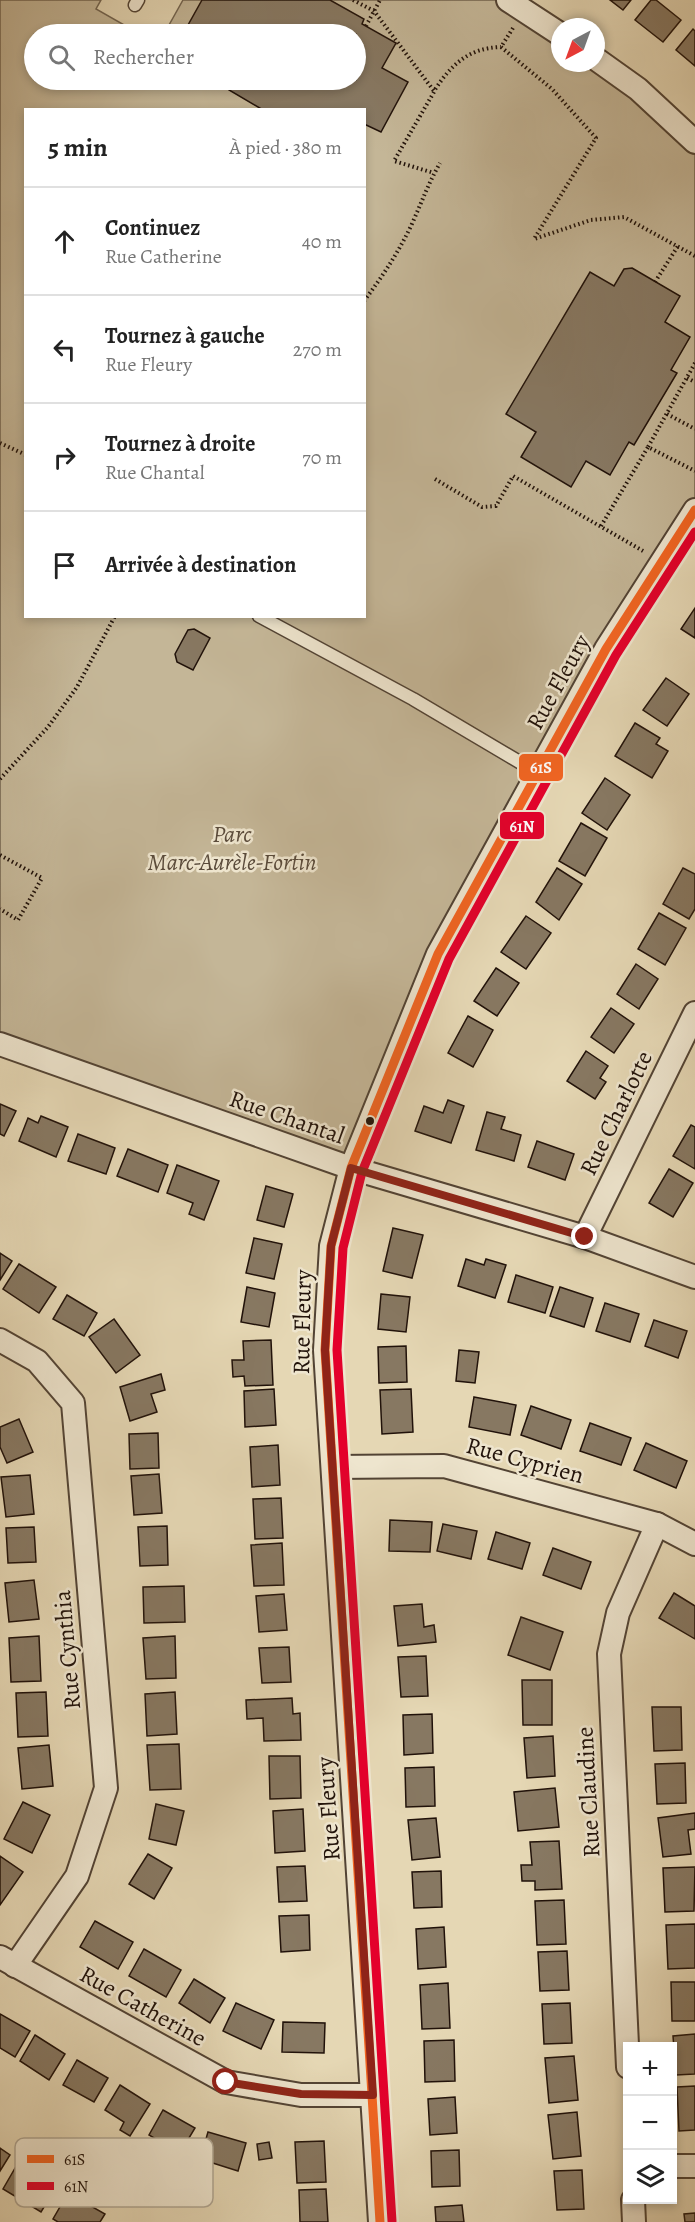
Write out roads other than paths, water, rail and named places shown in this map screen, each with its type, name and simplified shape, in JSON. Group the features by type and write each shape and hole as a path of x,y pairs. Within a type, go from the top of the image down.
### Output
{"street":[{"path":"508,0 551,28"},
{"path":"605,65 638,89 695,142"},
{"name":"Rue Fleury","path":"380,2222 325,1350 331,1246 351,1168 438,954 606,649 661,563 687,538 695,510"},
{"name":"Rue Charlotte","path":"585,1237 695,1013"},
{"name":"Rue Chantal","path":"0,1044 351,1168 585,1237 695,1277"},
{"name":"Rue Cynthia","path":"0,1340 37,1361 73,1402 106,1788 77,1876 7,1962"},
{"name":"Rue Cyprien","path":"334,1467 444,1466 657,1524 695,1544"},
{"name":"Rue Claudine","path":"626,2042 609,1654 618,1613 657,1524"},
{"name":"Rue Catherine","path":"7,1962 226,2082 301,2094 373,2095"},
{"path":"677,2166 695,2166"},
{"path":"633,2204 634,2222"}],"lane":[{"path":"263,618 413,699 538,773"}],"park label":[{"name":"Parc Marc-Aurèle-Fortin","path":"232,848"}]}
